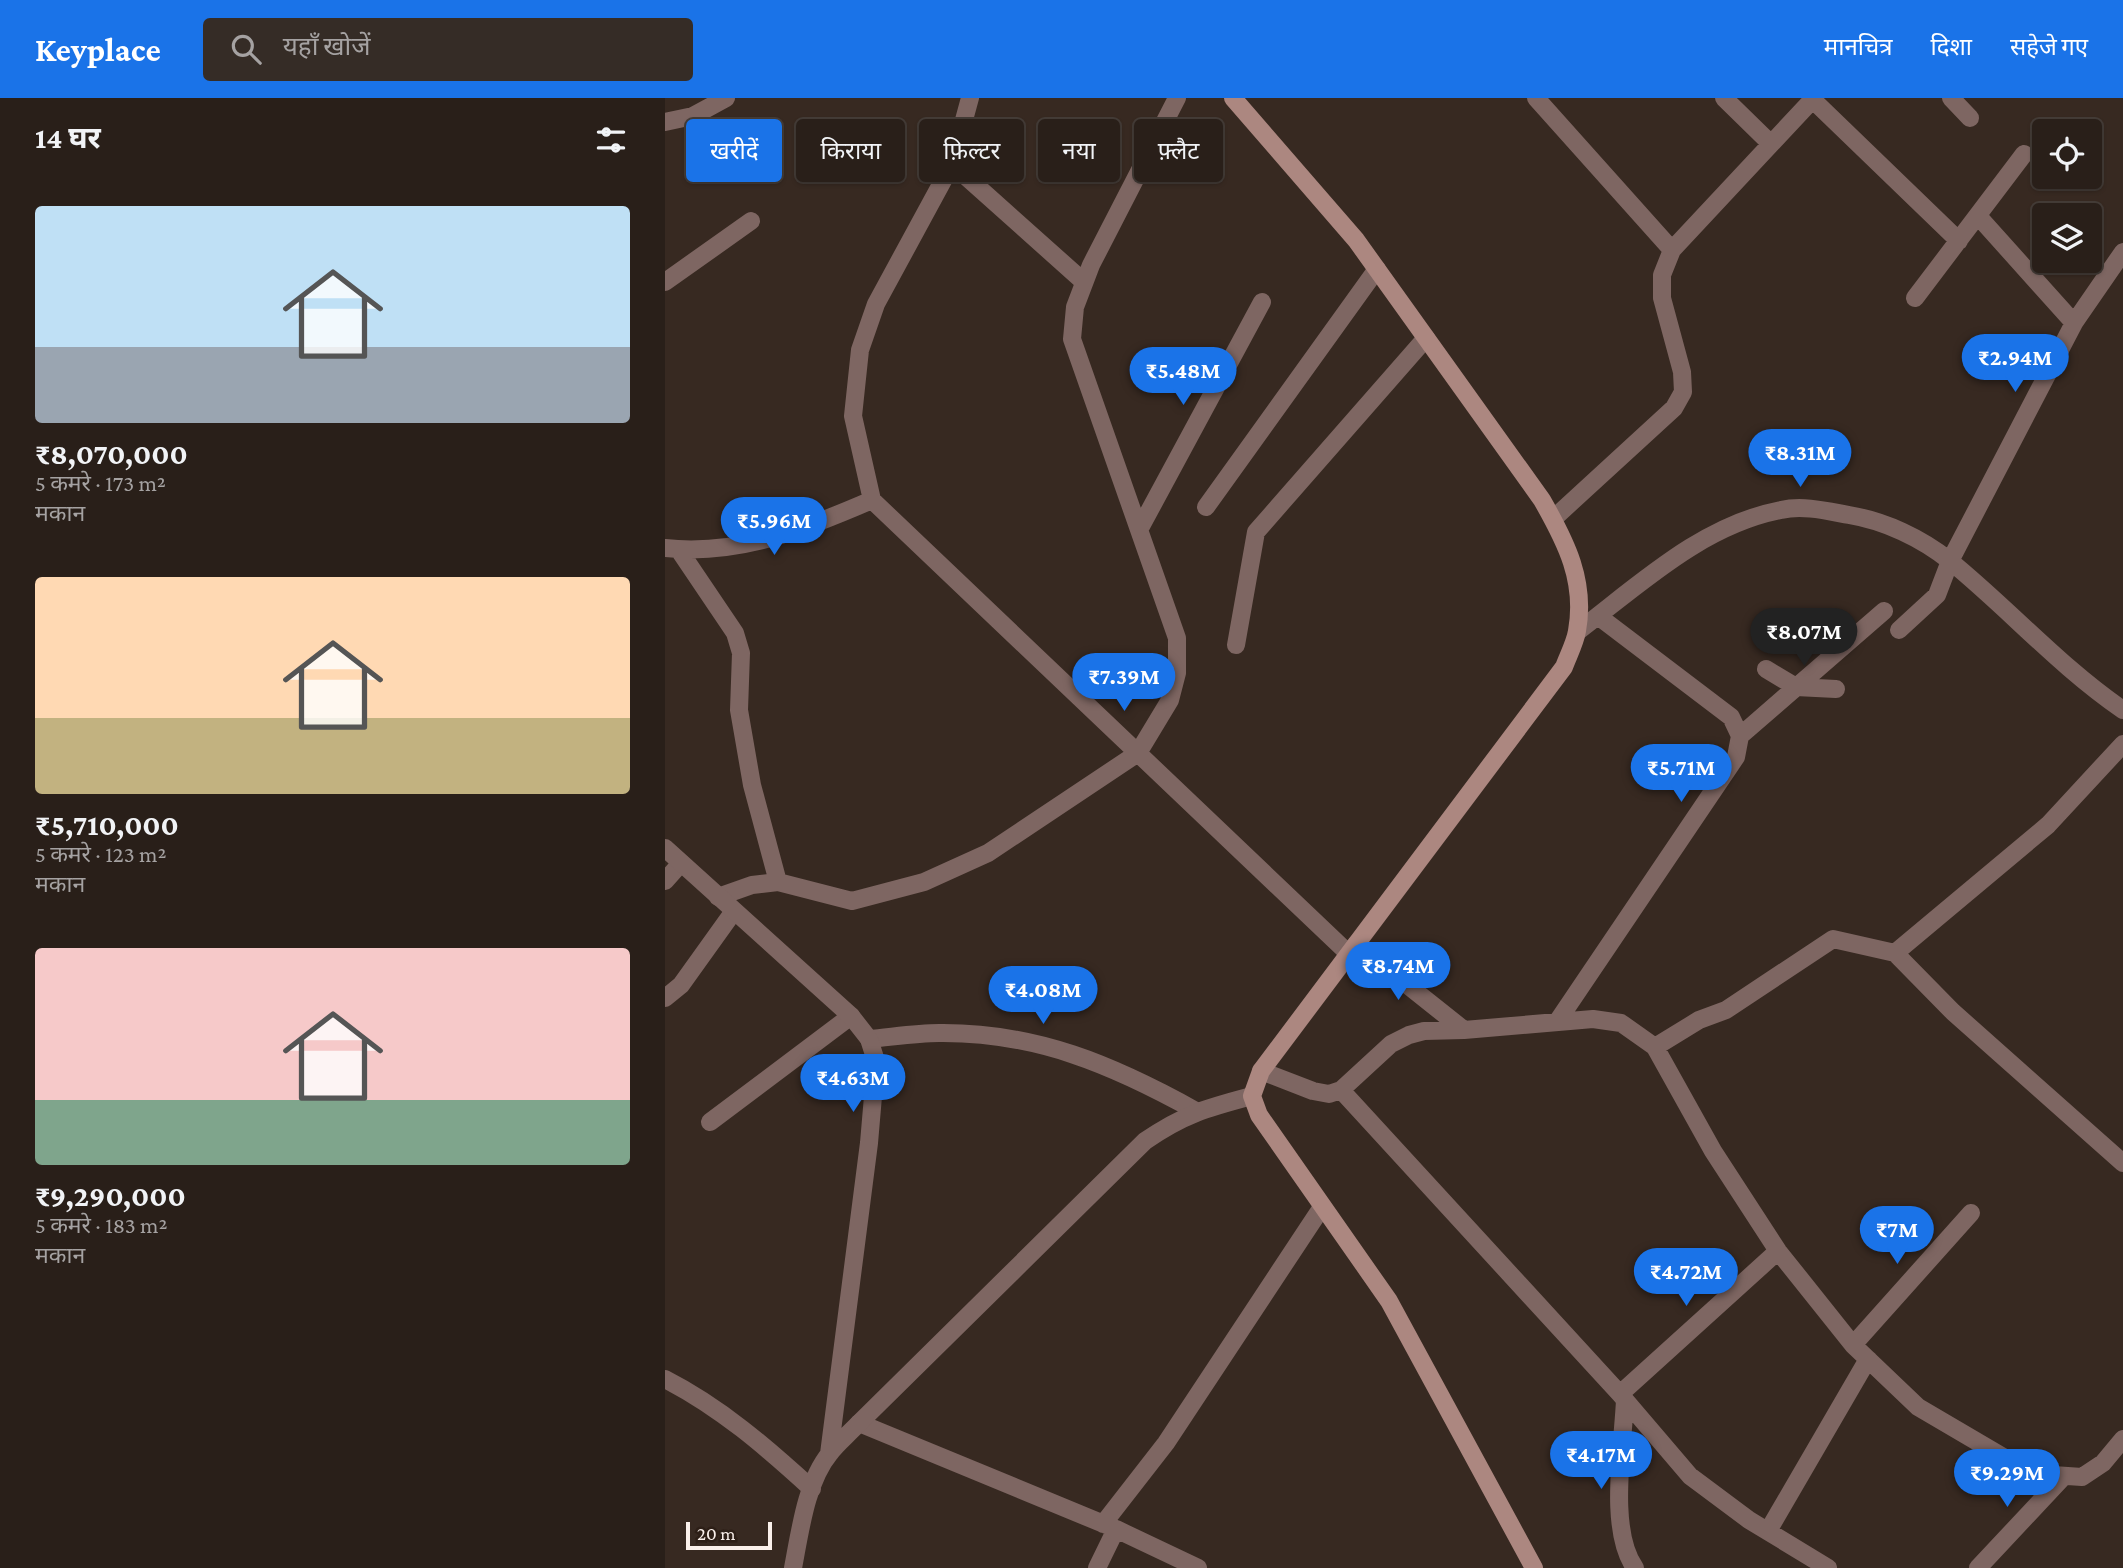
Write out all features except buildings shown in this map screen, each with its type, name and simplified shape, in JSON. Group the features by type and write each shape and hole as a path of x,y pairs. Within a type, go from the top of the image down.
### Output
{"main road":[{"path":"1237,99 1377,269 1542,500 1566,542 1580,590 1577,632 1564,667 1261,1071 1252,1096 1259,1115 1389,1301 1534,1568"}],"street":[{"path":"665,121 693,116 726,98"},
{"path":"964,119 970,98"},
{"path":"718,897 752,885 778,882 852,901 923,882 988,853 1138,753 1170,700 1177,673 1177,638 1072,338 1075,307 1091,265 1177,98"},
{"path":"1535,98 1672,250"},
{"path":"1724,98 1770,144"},
{"path":"1951,98 1970,118"},
{"path":"1553,519 1674,408 1683,392 1682,372 1662,298 1661,275 1672,250 1814,99 1959,241"},
{"path":"1915,298 2024,154"},
{"path":"942,182 876,304 860,350 853,416 872,500 1138,753 1353,949 1465,1030"},
{"path":"972,182 1084,282"},
{"path":"1978,216 2074,323"},
{"path":"665,282 751,221"},
{"path":"1899,630 1937,594 1950,561 2074,323 2123,251"},
{"path":"1206,507 1377,269"},
{"path":"1139,530 1262,302"},
{"path":"1236,645 1256,532 1426,338"},
{"path":"672,549 744,545 803,530 872,500"},
{"path":"1577,632 1677,556 1733,524 1781,510 1805,508 1863,517 1901,531 1929,546 2024,625 2088,686 2123,710"},
{"path":"672,549 735,633 741,653 739,710 744,742 752,785 778,882"},
{"path":"1740,736 1884,611"},
{"path":"1557,1022 1736,757 1740,736 1731,717 1598,616"},
{"path":"1766,669 1796,687 1836,689"},
{"path":"1895,953 2048,825 2123,744"},
{"path":"665,848 851,1016 869,1039 876,1061 829,1454"},
{"path":"665,881 681,863"},
{"path":"665,998 681,985 734,911"},
{"path":"1655,1047 1699,1020 1726,1010 1833,939 1895,953 1953,1012 2121,1156"},
{"path":"710,1122 851,1016"},
{"path":"1261,1071 1313,1091 1329,1094 1341,1090 1391,1044 1424,1031 1593,1019 1621,1023 1655,1047 1713,1151 1778,1251 1853,1345 1918,1407 2010,1461 2053,1475 2081,1477 2103,1463 2123,1439"},
{"path":"869,1039 939,1033 1009,1038 1077,1054 1141,1081 1196,1111"},
{"path":"1341,1090 1623,1397 1690,1476 1768,1531 1828,1568"},
{"path":"793,1568 802,1520 812,1489 829,1454 859,1423 1145,1141 1196,1111 1252,1096"},
{"path":"1097,1568 1109,1526 1167,1443 1322,1206"},
{"path":"1853,1345 1971,1213"},
{"path":"1635,1568 1622,1538 1619,1510 1623,1397 1778,1251"},
{"path":"1768,1531 1868,1359"},
{"path":"665,1379 690,1392 763,1444 812,1489"},
{"path":"859,1423 1109,1526 1198,1568"},
{"path":"1978,1568 2063,1476"}]}
